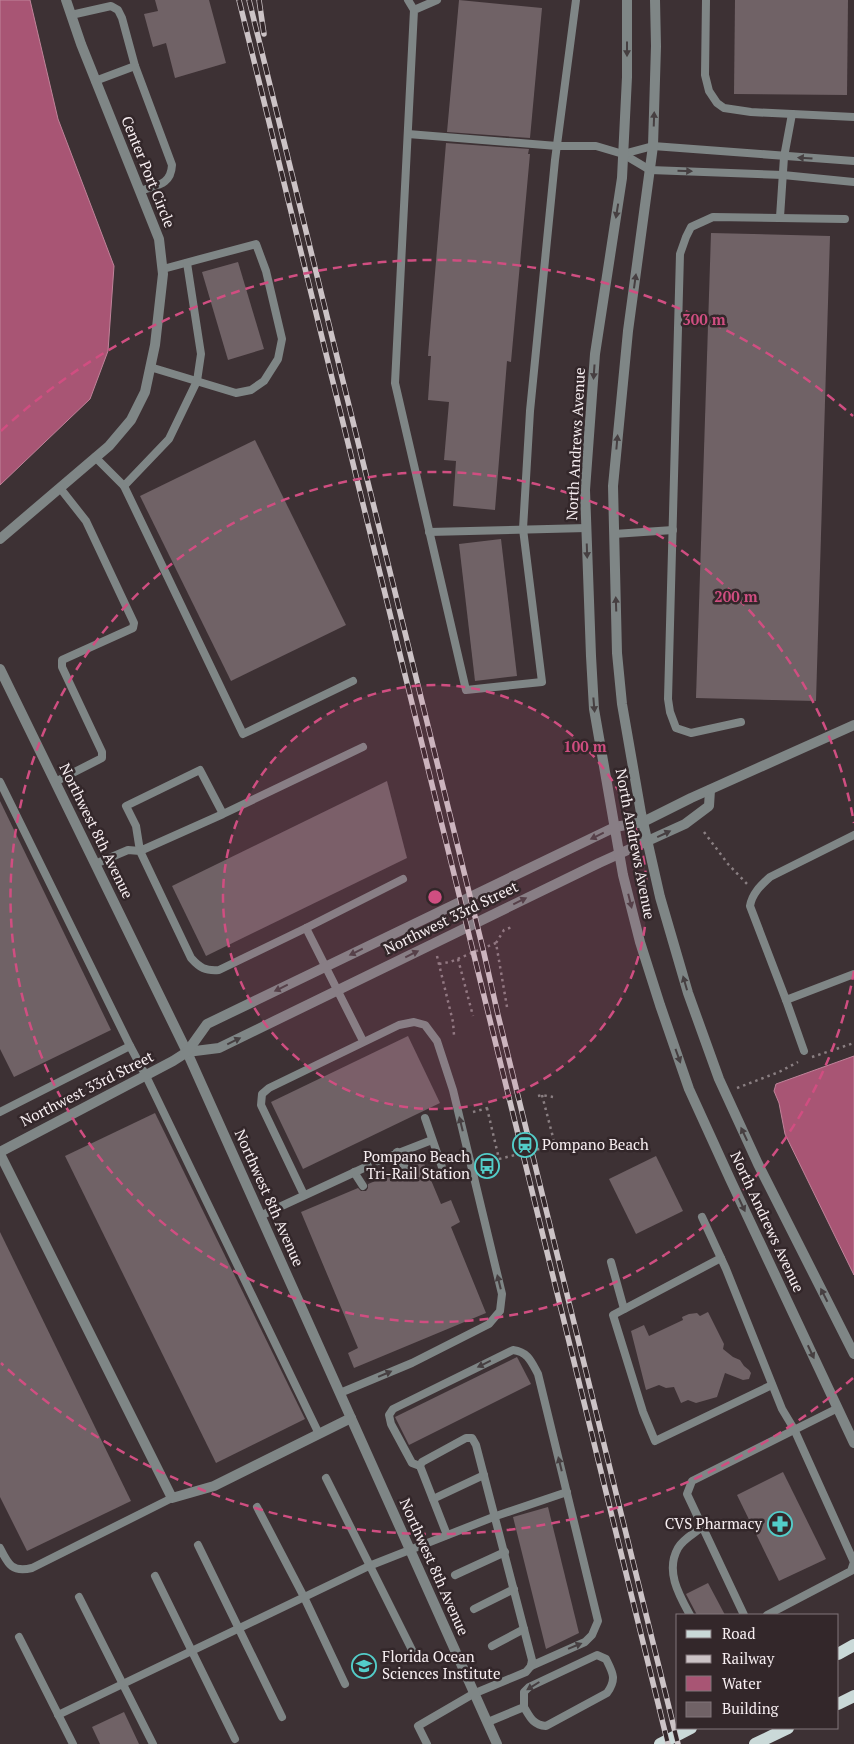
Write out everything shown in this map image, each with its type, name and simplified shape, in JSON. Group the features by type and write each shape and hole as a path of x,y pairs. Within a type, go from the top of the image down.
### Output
{"main road":[{"path":"839,1654 854,1646"},
{"path":"839,1704 854,1696"},
{"path":"660,1744 689,1729"},
{"path":"755,1744 769,1741 787,1729"}],"street":[{"name":"Center Port Circle","path":"0,539 109,446 131,420 145,392 155,345 163,269 159,239 80,44 66,0"},
{"name":"North Andrews Avenue","path":"627,0 627,77 622,178 595,354 585,490 594,709 623,876 640,942 660,1005 690,1089 854,1443"},
{"name":"North Andrews Avenue","path":"656,0 653,146 627,341 613,486 617,653 634,781 660,897 688,993 719,1078 758,1164 854,1354"},
{"name":"Northwest 8th Avenue","path":"0,669 187,1052 497,1744"},
{"name":"Northwest 33rd Street","path":"187,1052 207,1024 614,827 643,822 854,725"},
{"name":"Northwest 33rd Street","path":"0,1153 146,1076 187,1052 219,1048 620,853 685,824 709,806 710,790"},
{"path":"0,1153 172,1498 214,1486 351,1418"}],"lane":[{"path":"408,0 414,10 395,383 466,690 542,682 523,529 530,411 557,146 576,0"},
{"path":"414,10 437,0"},
{"path":"706,0 706,75 709,92 717,103 724,108 751,112 854,117"},
{"path":"71,15 112,6 118,10 135,66 172,165 171,175 165,182 140,192"},
{"path":"95,81 135,66"},
{"path":"780,218 784,157 792,114"},
{"path":"408,134 557,146 596,146 624,154 650,170 783,175 854,182"},
{"path":"624,154 653,146 854,161"},
{"path":"741,722 691,733 676,728 670,712 668,699 680,254 691,227 713,217 844,219"},
{"path":"150,367 236,393 251,390 264,381 278,359 282,339 266,271 256,244 163,269"},
{"path":"124,486 169,439 197,381 201,354 187,263"},
{"path":"95,457 124,486 243,734 353,681"},
{"path":"55,782 102,758 102,752 62,667 62,660 132,628 134,623 86,521 60,488"},
{"path":"429,532 587,528"},
{"path":"614,534 673,530"},
{"path":"95,864 128,850 140,852 363,747"},
{"path":"223,814 200,770 126,806 136,826 140,852 190,958 200,968 208,971 219,970 403,879"},
{"path":"0,782 146,1076 320,1434"},
{"path":"804,1051 750,906 751,898 770,877 854,835"},
{"path":"306,928 363,1041"},
{"path":"786,1000 854,974"},
{"path":"304,1195 261,1105 262,1094 269,1088 399,1025 414,1022 425,1025 438,1041 453,1090 502,1294 500,1311 490,1324 412,1363 340,1393"},
{"path":"0,1112 130,1046"},
{"path":"425,1118 444,1173"},
{"path":"378,1161 396,1152 432,1140"},
{"path":"396,1152 405,1168"},
{"path":"260,1216 368,1166"},
{"path":"354,1172 363,1186"},
{"path":"702,1217 721,1258 782,1409 794,1429 854,1562 851,1571 769,1614"},
{"path":"721,1258 613,1315 642,1412 655,1441 772,1385"},
{"path":"611,1262 624,1308"},
{"path":"427,1744 418,1726 473,1694 526,1672 531,1666 585,1642 592,1635 598,1621 538,1374 532,1362 522,1351 513,1350 393,1409 389,1415 391,1424 412,1463 420,1466 447,1535"},
{"path":"744,1614 687,1494 692,1481 838,1408"},
{"path":"420,1466 422,1462 466,1438 472,1438 476,1445 532,1660 531,1666"},
{"path":"433,1499 484,1475"},
{"path":"326,1478 413,1652"},
{"path":"58,1714 369,1566 496,1516 567,1492"},
{"path":"0,1548 8,1564 14,1568 21,1571 32,1568 172,1498"},
{"path":"257,1507 304,1597 346,1684"},
{"path":"689,1614 677,1592 673,1578 673,1564 678,1547 702,1527"},
{"path":"198,1545 282,1717"},
{"path":"456,1575 505,1552"},
{"path":"155,1576 235,1739"},
{"path":"474,1609 514,1589"},
{"path":"79,1597 153,1744"},
{"path":"492,1646 524,1629"},
{"path":"19,1638 73,1744"},
{"path":"597,1655 606,1659 613,1674 612,1685 607,1694 546,1726 533,1722 524,1707 524,1692 529,1687 597,1655"},
{"path":"488,1722 524,1707"}],"path":[{"path":"704,832 728,864 748,885"},
{"path":"439,964 458,959 496,943 504,930 512,926"},
{"path":"496,943 507,1007"},
{"path":"437,956 453,1022 454,1035"},
{"path":"458,959 473,1016"},
{"path":"809,1058 854,1043"},
{"path":"737,1088 779,1072 803,1060"},
{"path":"487,1108 499,1159 555,1145 542,1095"},
{"path":"538,1096 553,1097"},
{"path":"472,1112 491,1107"}],"water":[{"path":"0,0 30,0 58,119 114,266 108,351 90,399 0,485"},
{"path":"854,1056 854,1275 785,1134 779,1103 774,1091 776,1084"}],"building":[{"path":"155,0 209,0 226,63 175,78 166,43 153,47 144,14 158,11"},
{"path":"459,0 542,8 530,138 447,132"},
{"path":"735,0 848,0 847,95 734,94"},
{"path":"446,143 529,149 528,154 530,154 511,362 507,361 495,510 453,506 456,461 444,460 449,402 428,400 431,356 428,356"},
{"path":"711,233 830,236 816,701 696,698"},
{"path":"238,262 264,349 228,360 202,272"},
{"path":"255,440 346,625 231,681 140,496"},
{"path":"501,539 517,676 475,681 459,544"},
{"path":"387,781 407,858 206,956 172,886"},
{"path":"0,801 111,1030 14,1077 0,1049"},
{"path":"408,1036 440,1103 303,1169 271,1102"},
{"path":"155,1113 305,1419 216,1463 65,1156"},
{"path":"656,1156 683,1211 636,1234 609,1179"},
{"path":"423,1161 441,1204 451,1200 460,1222 451,1227 486,1313 354,1368 348,1353 358,1348 301,1212 358,1188 361,1191 366,1191 368,1184 400,1171 407,1173 410,1171 410,1166"},
{"path":"0,1232 131,1501 27,1551 0,1497"},
{"path":"708,1312 724,1344 723,1349 740,1360 749,1370 751,1373 749,1379 743,1380 725,1373 717,1397 696,1403 688,1400 681,1403 674,1387 666,1388 659,1385 646,1390 631,1331 644,1325 649,1336 683,1320 682,1317 689,1314 697,1313 700,1316"},
{"path":"517,1357 531,1384 409,1445 395,1417"},
{"path":"783,1472 826,1559 779,1581 737,1495"},
{"path":"548,1507 579,1633 546,1649 513,1517"},
{"path":"708,1583 724,1614 696,1614 686,1594"},
{"path":"124,1712 139,1744 100,1744 92,1727"}],"railway":[{"path":"239,0 668,1744"},
{"path":"249,0 678,1744"},
{"path":"259,0 264,34"}],"place":[{"name":"Pompano Beach","path":"525,1145"},
{"name":"Pompano Beach Tri-Rail Station","path":"487,1166"},
{"name":"CVS Pharmacy","path":"780,1524"},
{"name":"Florida Ocean Sciences Institute","path":"364,1666"}]}
